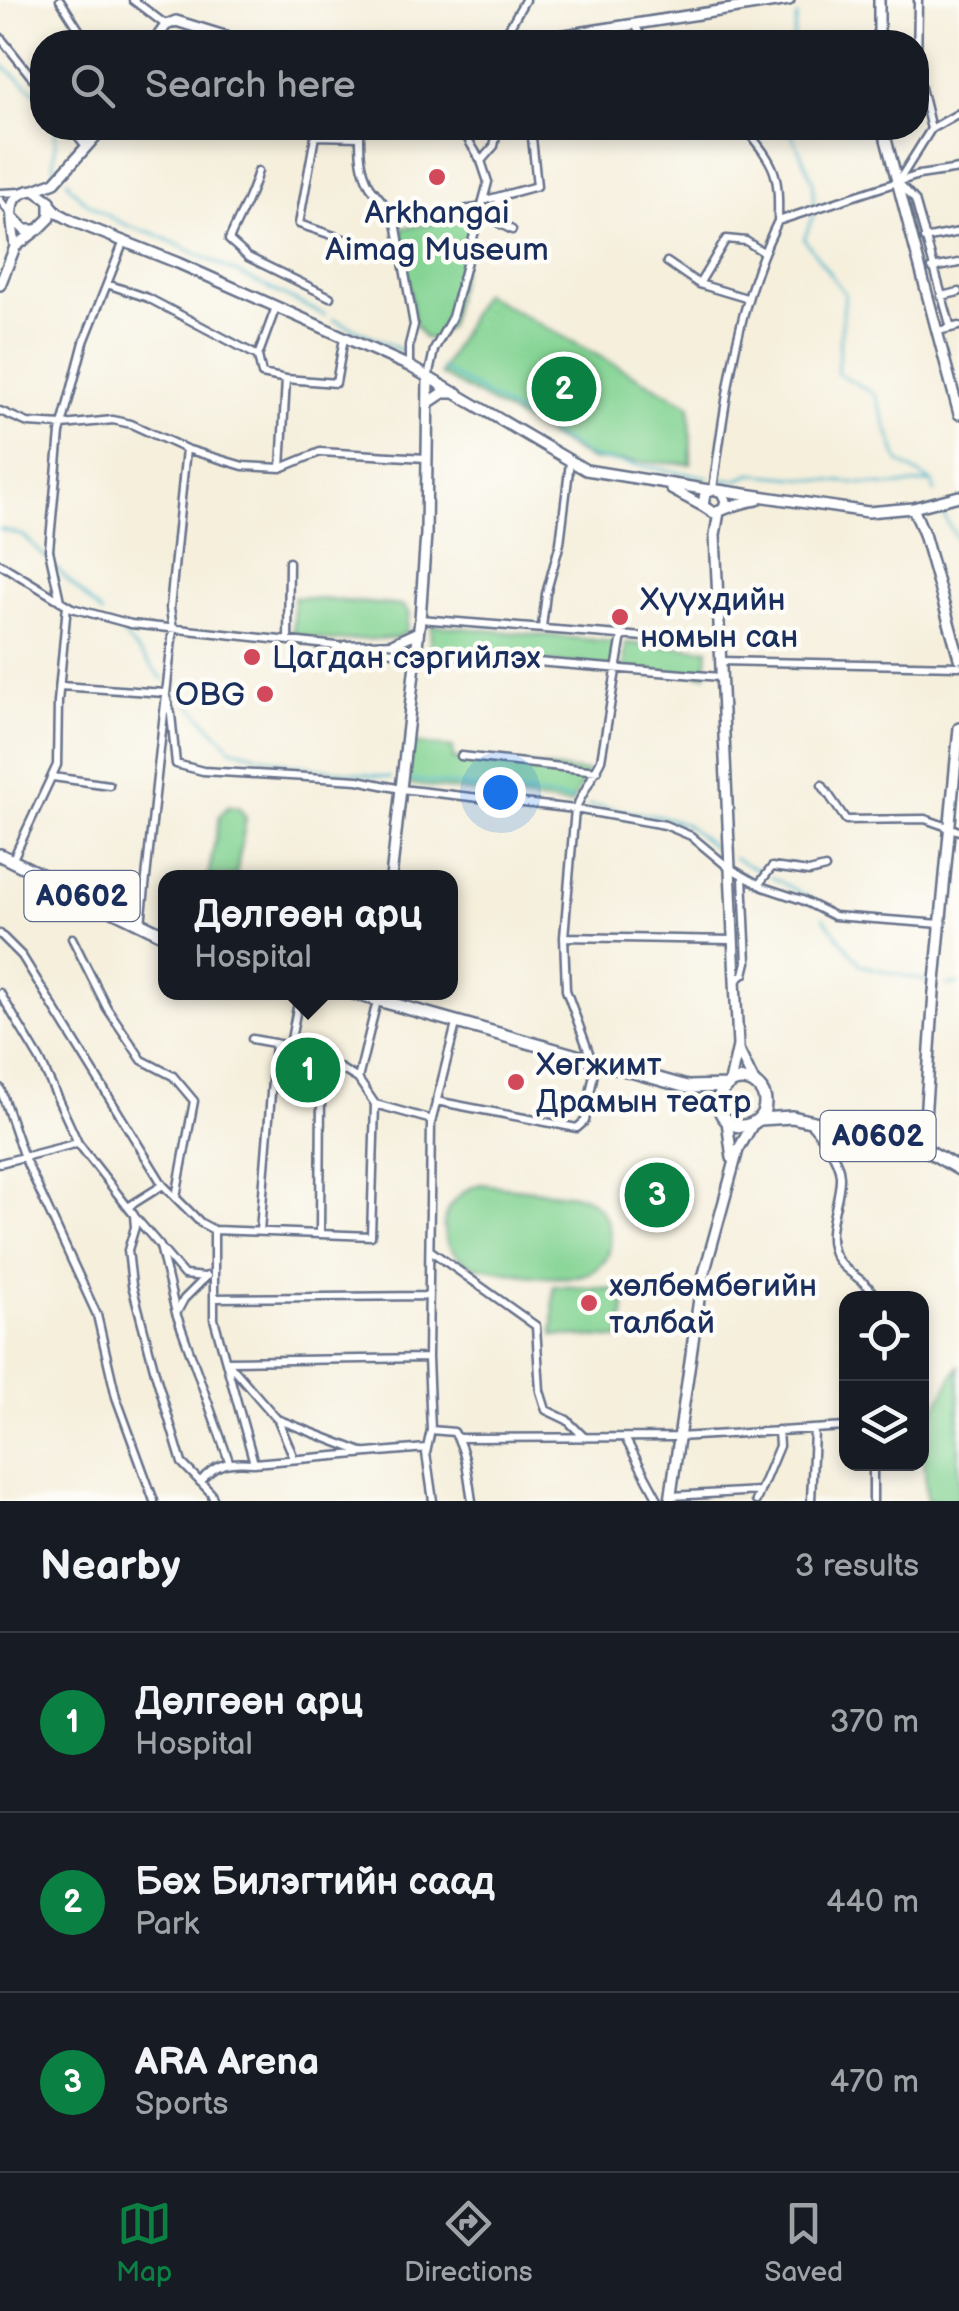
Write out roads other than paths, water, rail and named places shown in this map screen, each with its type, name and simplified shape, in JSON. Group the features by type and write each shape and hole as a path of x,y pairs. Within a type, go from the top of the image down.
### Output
{"highway":[{"name":"A0602","path":"6,858 158,932"},
{"path":"387,1000 687,1087 719,1108 727,1122"},
{"path":"687,1087 743,1079 755,1084"},
{"path":"719,1108 720,1092 728,1084"},
{"name":"A0602","path":"755,1084 764,1097 792,1117"},
{"path":"756,1121 763,1112 764,1097"},
{"name":"A0602","path":"727,1122 741,1126 792,1117 920,1146 959,1169"}],"street":[{"path":"60,0 79,30"},
{"path":"133,0 166,25"},
{"path":"509,30 525,0"},
{"path":"597,30 789,0"},
{"path":"879,0 879,30"},
{"path":"918,0 918,30"},
{"path":"162,30 176,21 205,30"},
{"path":"635,24 638,30"},
{"path":"0,37 30,75"},
{"path":"929,132 959,113"},
{"path":"929,121 931,129"},
{"path":"81,140 87,148"},
{"path":"16,247 50,218 56,182 93,140"},
{"path":"314,140 298,224 379,251"},
{"path":"360,140 360,164 365,176 395,219 414,325 409,366"},
{"path":"392,870 420,619 428,378 434,350 448,328 488,182 482,161 469,140"},
{"path":"482,161 495,140"},
{"path":"486,200 537,186 532,140"},
{"path":"715,536 702,497 713,490 728,383 746,298 778,222 779,182 771,159 755,140"},
{"path":"886,140 959,414"},
{"path":"898,182 924,140"},
{"path":"778,222 898,182 959,169"},
{"path":"258,172 250,202 229,240 248,257 330,297"},
{"path":"56,182 0,197 21,228 40,229 75,222"},
{"path":"898,182 914,200 940,296 955,327 938,331"},
{"path":"34,190 75,222 409,366 586,470 659,484 868,512 913,508 959,496"},
{"path":"0,285 16,247 13,201 22,192"},
{"path":"499,197 497,222 512,230"},
{"path":"395,219 476,208 481,211"},
{"path":"924,239 959,232"},
{"path":"698,284 726,240 746,241 763,252"},
{"path":"6,858 53,776 60,752 64,603 49,550 60,433 84,342 124,241"},
{"path":"667,262 698,284 746,298"},
{"path":"932,268 959,263"},
{"path":"106,284 148,298 258,356"},
{"path":"940,296 959,292"},
{"path":"276,306 258,356 262,374 336,383 344,336"},
{"path":"281,468 286,379"},
{"path":"428,403 443,394 458,392"},
{"path":"0,412 28,423 64,425 113,420 131,424 186,449 242,466 281,468 320,452 426,458"},
{"path":"141,925 174,630 170,608 186,449"},
{"path":"542,628 546,594 560,543 570,461"},
{"path":"659,484 704,508 721,511 739,502 770,498"},
{"path":"713,490 726,501 715,536 738,1046 728,1084"},
{"path":"720,661 959,662 924,534 913,508"},
{"path":"288,640 289,562"},
{"path":"0,564 64,603 107,619 174,630 334,647 720,677"},
{"path":"420,619 720,644"},
{"path":"394,643 418,632"},
{"path":"436,1101 577,1128 586,1122 594,1060 566,990 564,937 575,809 598,771 622,635"},
{"path":"334,647 394,643 416,652"},
{"path":"60,686 165,693"},
{"path":"165,693 176,764 203,771 358,780 401,789 575,809 679,828 743,876 834,916 940,924"},
{"path":"920,1146 926,1119 940,924 955,830 959,728"},
{"path":"461,756 598,771"},
{"path":"53,776 110,785"},
{"path":"822,785 846,820 925,819 955,830"},
{"path":"758,884 772,867 809,872 825,868"},
{"path":"734,982 744,974 747,962 743,876"},
{"path":"0,934 22,956 163,1185 201,1223 214,1230 370,1236 375,1104 358,1079 328,1061 290,1046 252,1039"},
{"path":"564,937 732,940"},
{"path":"72,938 107,1008 142,1060 172,1076 194,1101 176,1198"},
{"path":"0,993 40,1060 78,1143 184,1274 205,1277"},
{"path":"290,1046 299,1000"},
{"path":"358,1079 377,1000"},
{"path":"433,1501 426,1448 430,1430 432,1120 456,1022"},
{"path":"260,1231 275,1043"},
{"path":"738,1046 755,1084"},
{"path":"320,1232 321,1091 328,1061"},
{"path":"0,1088 4,1110 23,1155 97,1314 116,1397 154,1501"},
{"path":"375,1104 432,1120"},
{"path":"666,1500 701,1285 742,1140 756,1121"},
{"path":"808,1121 831,1153 840,1174 831,1233 833,1252 873,1291"},
{"path":"727,1122 732,1170"},
{"path":"0,1163 78,1143"},
{"path":"128,1207 163,1185"},
{"path":"134,1215 136,1227 128,1250 132,1285 182,1462 214,1501"},
{"path":"214,1230 214,1319 254,1463"},
{"path":"160,1246 176,1313 229,1461"},
{"path":"430,1250 536,1326 540,1390 546,1410 567,1420 585,1438"},
{"path":"176,1313 184,1299 213,1270"},
{"path":"214,1298 429,1296"},
{"path":"226,1361 428,1358"},
{"path":"226,1361 277,1419 294,1458"},
{"path":"277,1419 365,1453"},
{"path":"458,1438 625,1438 839,1428"},
{"path":"430,1430 454,1432 458,1438 472,1501"},
{"path":"756,1501 779,1446 778,1430"},
{"path":"811,1501 814,1431"},
{"path":"625,1438 666,1500"},
{"path":"200,1482 208,1472 229,1461 254,1463 426,1448"},
{"path":"873,1471 874,1501"},
{"path":"666,1500 760,1491"}],"waterway":[{"path":"795,30 797,16"},
{"path":"0,63 30,88"},
{"path":"54,168 55,140"},
{"path":"794,140 813,181 814,206"},
{"path":"67,180 81,197 116,220 151,232 325,315"},
{"path":"814,214 804,239 845,294 837,373 875,394 899,462 932,482"},
{"path":"333,319 403,351"},
{"path":"441,368 592,458 708,477"},
{"path":"720,480 737,480 752,474 889,486 932,482 935,492"},
{"path":"939,507 959,543"},
{"path":"0,529 24,536 46,558"},
{"path":"57,569 102,614"},
{"path":"122,634 164,680"},
{"path":"179,693 231,748 290,764 391,778"},
{"path":"413,780 574,800"},
{"path":"588,805 685,824 721,853"},
{"path":"734,858 762,872"},
{"path":"771,877 816,901"},
{"path":"823,917 861,965 929,982"},
{"path":"947,985 959,984"}],"place":[{"name":"Arkhangai Aimag Museum","path":"437,177"},
{"name":"Бөх Билэгтийн саад","path":"564,389"},
{"name":"Хүүхдийн номын сан","path":"620,617"},
{"name":"Цагдан сэргийлэх","path":"252,657"},
{"name":"OBG","path":"265,694"},
{"name":"Дөлгөөн арц","path":"308,1070"},
{"name":"Хөгжимт Драмын театр","path":"516,1082"},
{"name":"ARA Arena","path":"657,1195"},
{"name":"хөлбөмбөгийн талбай","path":"589,1303"}]}
